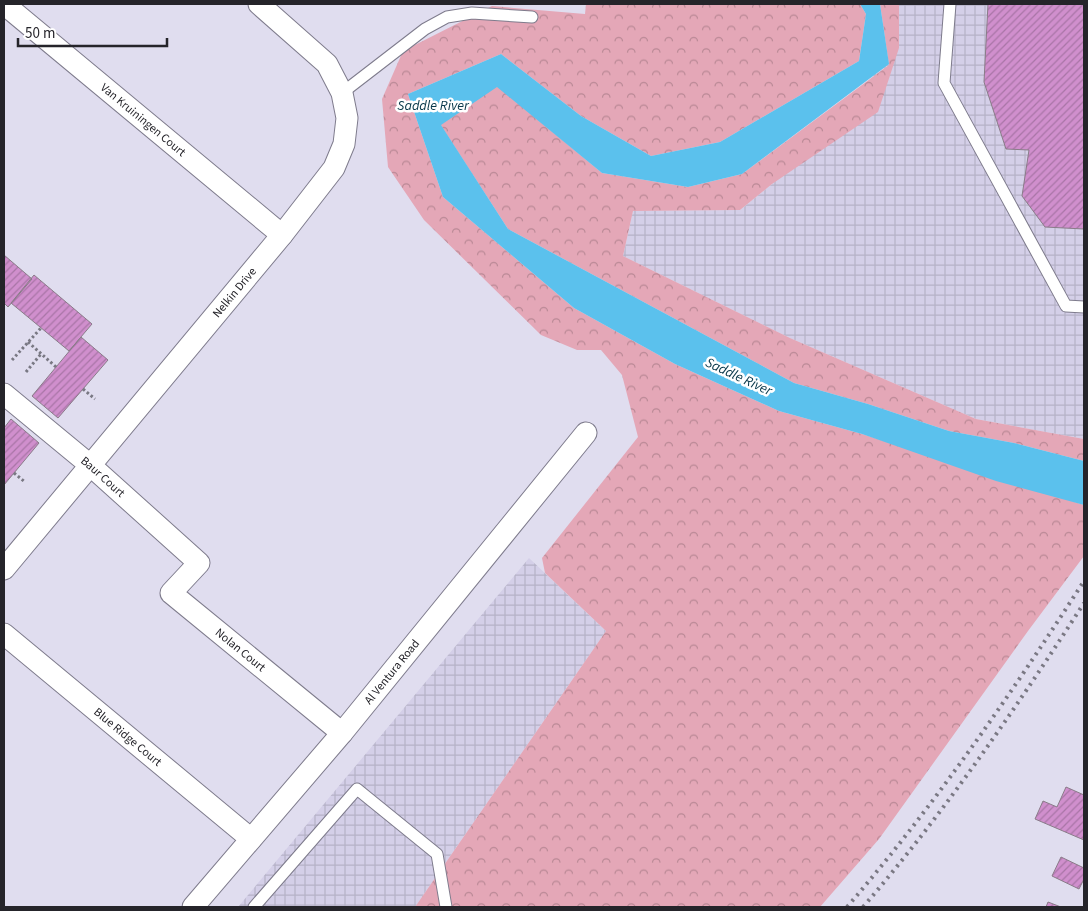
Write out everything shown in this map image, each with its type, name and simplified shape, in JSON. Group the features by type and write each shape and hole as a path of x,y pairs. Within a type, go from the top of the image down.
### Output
{"street":[{"name":"Van Kruiningen Court","path":"4,4 282,236"},
{"name":"Nelkin Drive","path":"4,569 282,236 334,168 344,144 347,118 342,92 327,64 259,4"},
{"name":"Baur Court","path":"4,394 90,465 199,563"},
{"name":"Al Ventura Road","path":"193,907 342,733 586,434"},
{"name":"Nolan Court","path":"199,563 171,593 342,733"},
{"name":"Blue Ridge Court","path":"4,634 251,839"}],"lane":[{"path":"950,4 944,83 1066,306 1084,307"},
{"path":"342,92 425,30 447,17 472,13 532,17"},
{"path":"254,907 357,789 437,854 446,907"}],"path":[{"path":"12,360 41,328"},
{"path":"28,342 56,367"},
{"path":"26,372 41,354"},
{"path":"83,389 95,399"},
{"path":"14,473 25,482"}],"shaded area":[{"path":"899,4 1084,4 1084,439 976,419 790,338 623,256 633,211 740,210 772,184 899,48"},
{"path":"529,558 606,631 415,907 238,907"}],"green space":[{"path":"586,4 860,4 866,14 859,61 720,142 651,156 581,116 501,54 408,94 443,197 574,308 675,364 779,411 862,434 1084,505 1084,556 879,839 820,907 415,907 606,631 545,573 542,558 638,437 622,375 601,350 577,350 541,335 424,220 388,167 382,99 403,51 492,6 585,14"},
{"path":"880,4 899,4 899,48 878,112 772,184 740,210 633,211 623,256 790,338 976,419 1084,439 1084,461 1014,443 949,431 868,404 794,383 508,229 440,124 497,86 602,173 688,187 742,174 889,65"}],"water":[{"name":"Saddle River","path":"860,4 880,4 889,64 742,174 688,187 602,173 497,87 441,125 508,229 794,383 868,404 949,431 1014,443 1084,461 1084,505 996,481 862,434 779,411 675,364 574,308 443,197 408,94 501,54 581,116 651,156 720,142 859,61 866,14"}],"building":[{"path":"988,4 1084,4 1084,229 1045,227 1022,196 1029,150 1006,149 984,82"},
{"path":"4,255 32,279 8,307 4,303"},
{"path":"34,275 92,324 69,351 11,303"},
{"path":"81,337 108,360 58,418 32,396"},
{"path":"11,419 39,443 4,485 4,428"},
{"path":"1066,787 1084,795 1084,840 1035,819 1043,801 1057,807"},
{"path":"1061,857 1084,868 1084,879 1079,889 1052,876"},
{"path":"1048,902 1061,907 1046,907"}],"railway":[{"path":"847,907 911,829 971,748 1029,665 1084,581"},
{"path":"863,907 923,834 979,759 1084,603"}]}
